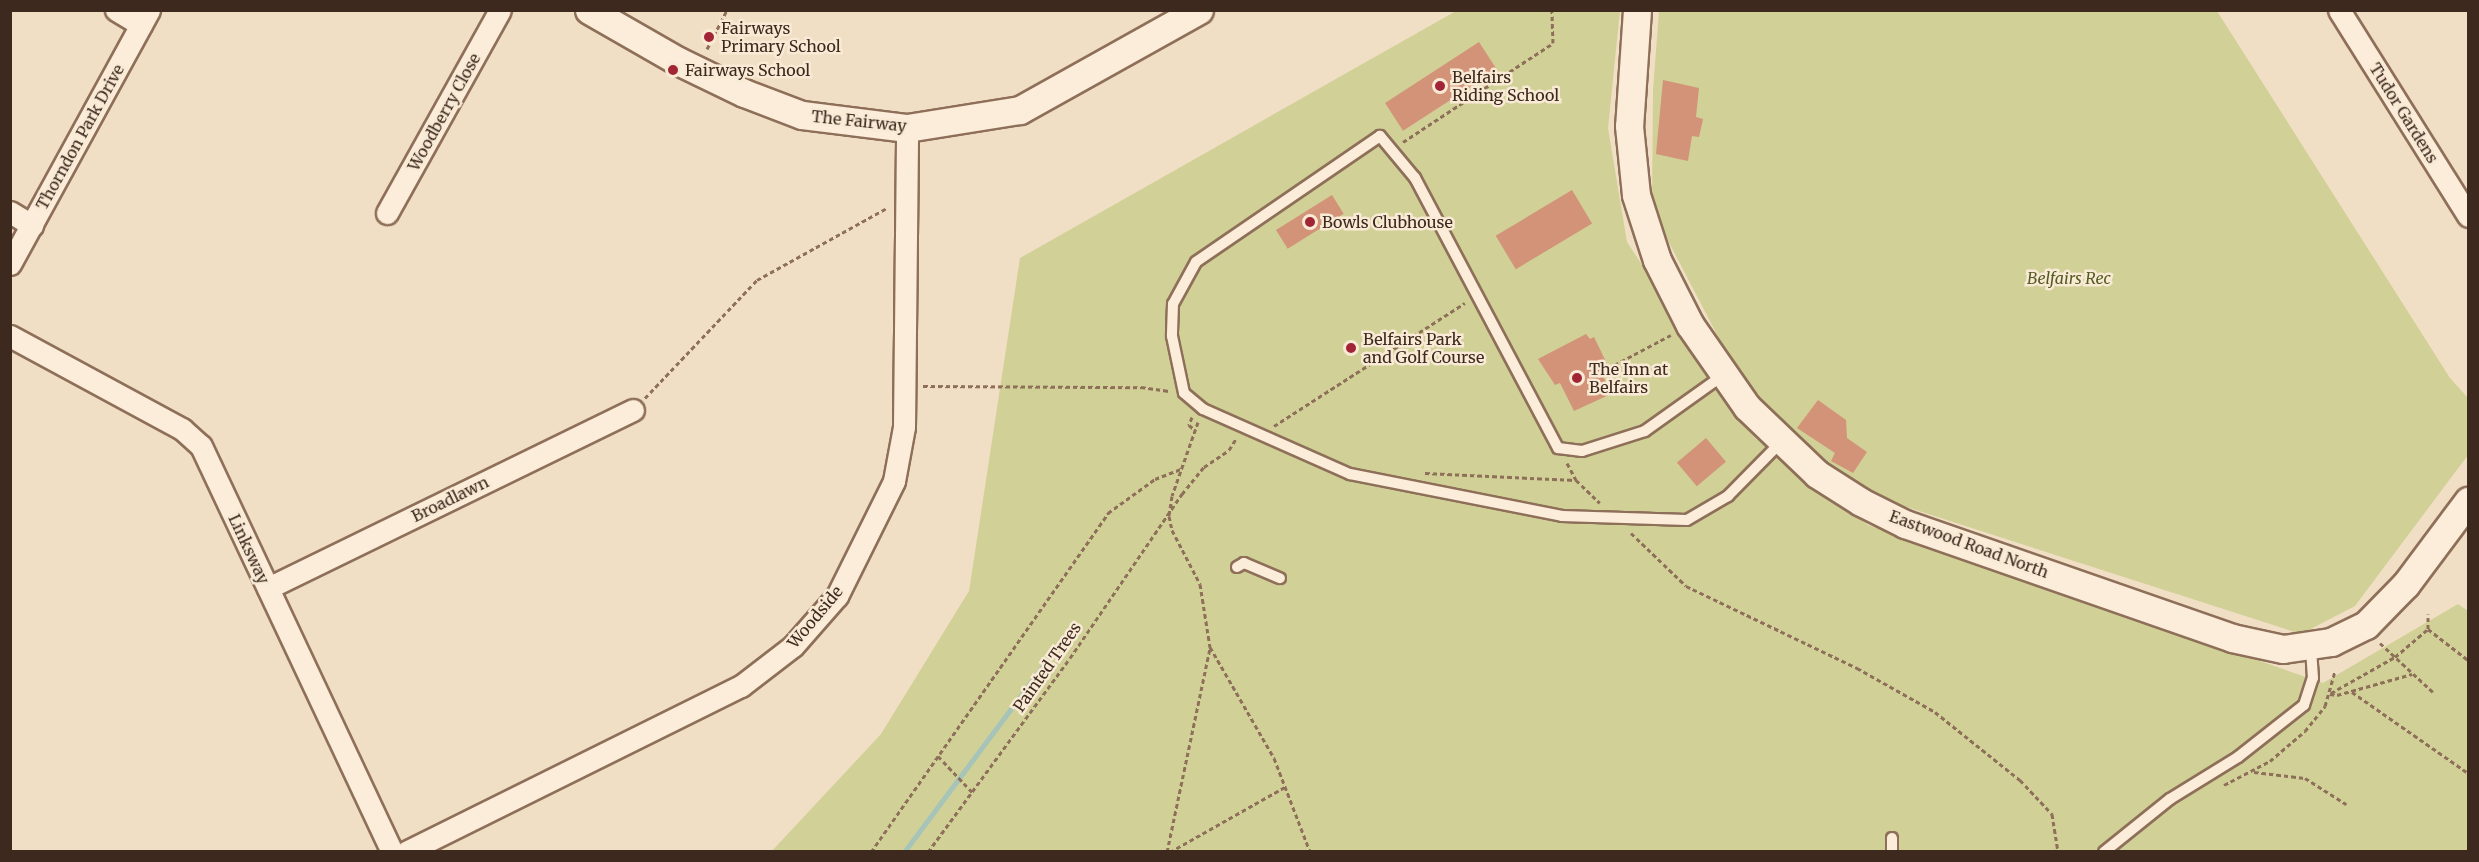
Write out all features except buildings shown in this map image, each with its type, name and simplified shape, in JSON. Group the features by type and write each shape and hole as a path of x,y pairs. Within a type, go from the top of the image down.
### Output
{"street":[{"path":"116,10 145,18"},
{"name":"Woodberry Close","path":"387,213 501,10"},
{"name":"The Fairway","path":"589,10 678,61 792,111 906,128 1020,110 1199,10"},
{"name":"Eastwood Road North","path":"1637,10 1629,126 1636,195 1658,260 1690,325 1722,376 1780,443 1817,474 1905,524 2232,638 2283,649 2311,647 2349,634 2381,611 2469,501"},
{"name":"Tudor Gardens","path":"2339,10 2469,216"},
{"name":"Thorndon Park Drive","path":"10,264 145,18"},
{"name":"Woodside","path":"406,852 741,686 793,646 837,596 894,481 904,427 906,128"},
{"path":"10,213 32,225"},
{"name":"Linksway","path":"10,336 182,429 201,446 392,852"},
{"name":"Broadlawn","path":"268,588 633,410"}],"lane":[{"path":"1722,376 1646,431 1582,451 1558,448 1414,178 1380,136 1196,262 1173,304 1172,336 1184,393 1203,409 1350,474 1562,516 1618,520 1687,520 1728,496 1780,443"},
{"path":"1237,567 1244,563 1280,578"},
{"path":"2104,852 2170,799 2238,757 2304,705 2313,678 2311,647"},
{"path":"1892,838 1892,852"}],"path":[{"path":"707,49 727,10"},
{"path":"1391,150 1552,43 1552,10"},
{"path":"633,410 757,280 906,197"},
{"path":"1263,434 1477,295"},
{"path":"1601,372 1690,325"},
{"path":"904,386 1141,387 1184,393"},
{"path":"1169,852 1210,647 1200,584 1172,530 1169,516 1180,469 1203,409"},
{"name":"Painted Trees","path":"928,852 973,793 1169,516 1182,494 1204,467 1229,450 1245,426"},
{"path":"1558,448 1576,480 1686,586 1857,668 1935,712 2020,780 2052,814 2058,852"},
{"path":"871,852 1108,513 1155,479 1180,469"},
{"path":"1416,472 1576,480"},
{"path":"2330,694 2395,657 2428,629 2428,614"},
{"path":"2428,629 2469,660"},
{"path":"2380,643 2433,692"},
{"path":"1210,647 1274,758 1310,852"},
{"path":"2336,670 2325,706 2305,731 2252,771 2305,778 2346,804"},
{"path":"2330,694 2352,692 2412,674"},
{"path":"2352,692 2469,773"},
{"path":"938,756 973,793"},
{"path":"1169,852 1285,787"}],"green space":[{"name":"Belfairs Park and Golf Course","path":"1456,11 1620,11 1608,128 1627,242 1755,438 1868,525 2323,683 2458,604 2468,611 2468,851 771,852 881,734 969,591 1020,258"},
{"name":"Belfairs Rec","path":"1659,11 2217,11 2450,378 2468,398 2468,455 2355,606 2301,634 1866,494 1759,415 1652,210 1653,90"}],"waterway":[{"path":"904,852 1057,647"}],"place":[{"name":"Fairways Primary School","path":"709,37"},
{"name":"Fairways School","path":"673,70"},
{"name":"Belfairs Riding School","path":"1440,86"},
{"name":"Bowls Clubhouse","path":"1310,222"},
{"name":"Belfairs Park and Golf Course","path":"1351,348"},
{"name":"The Inn at Belfairs","path":"1577,378"}]}
